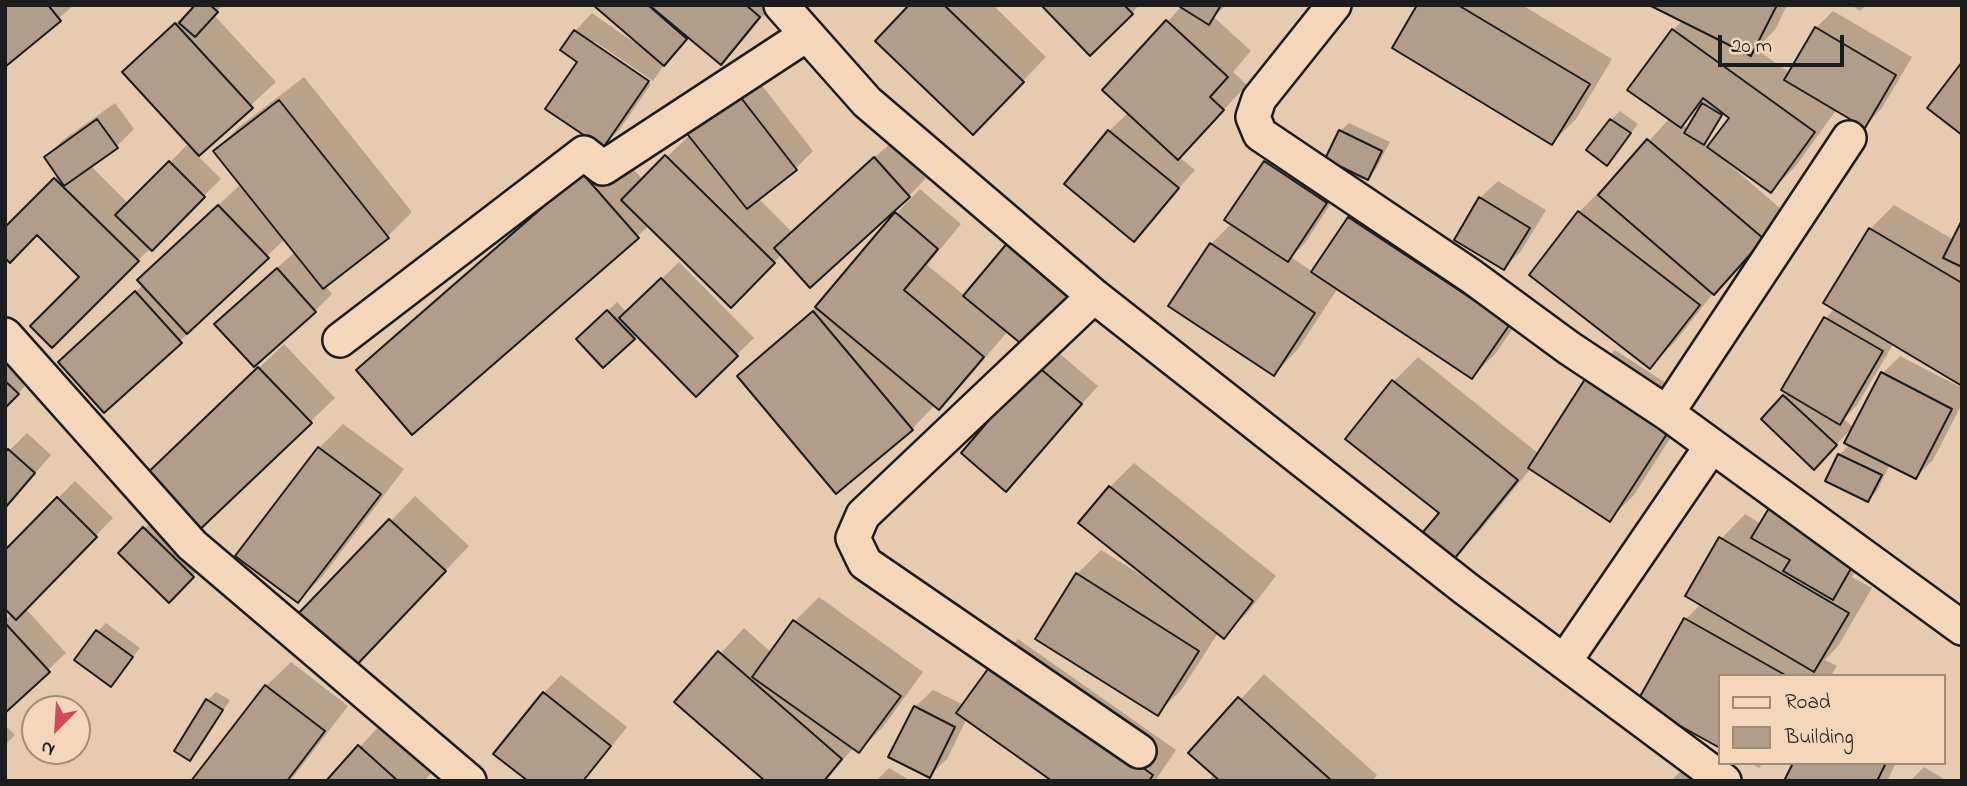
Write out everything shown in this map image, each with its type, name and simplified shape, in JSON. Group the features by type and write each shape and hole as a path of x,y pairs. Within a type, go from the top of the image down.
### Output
{"street":[{"path":"781,5 867,102 1094,296 1465,588 1724,781"},
{"path":"1334,5 1259,99 1253,117 1260,134 1471,276 1569,348 1667,413 1962,628"},
{"path":"340,340 584,153 603,168 806,35"},
{"path":"1667,413 1849,138"},
{"path":"1094,296 863,515 853,538 865,563 1139,751"},
{"path":"5,335 192,545 469,781"},
{"path":"1564,662 1711,447"}],"building":[{"path":"5,5 48,5 61,21 5,67"},
{"path":"195,5 210,5 218,12 195,37 179,23"},
{"path":"593,5 648,5 687,39 664,66"},
{"path":"649,5 746,5 760,17 721,65"},
{"path":"909,5 944,5 1024,82 973,135 875,41"},
{"path":"1041,5 1124,5 1133,14 1090,56"},
{"path":"1177,5 1221,5 1209,25"},
{"path":"1417,5 1458,5 1590,84 1552,145 1392,48"},
{"path":"1649,5 1777,5 1751,56"},
{"path":"1166,20 1228,77 1210,97 1224,110 1178,160 1102,90"},
{"path":"175,23 253,108 199,156 122,72"},
{"path":"1815,27 1896,75 1865,128 1784,80"},
{"path":"1672,29 1815,132 1771,193 1707,147 1729,118 1703,98 1681,128 1627,90"},
{"path":"574,30 649,81 603,148 545,109 577,62 560,50"},
{"path":"1962,62 1962,135 1927,108"},
{"path":"735,90 797,170 747,209 684,130"},
{"path":"279,100 389,238 323,289 213,151"},
{"path":"1702,103 1722,115 1704,145 1684,133"},
{"path":"97,119 118,148 64,186 44,157"},
{"path":"1610,119 1631,133 1607,166 1586,150"},
{"path":"1108,130 1179,188 1134,242 1064,184"},
{"path":"1339,130 1382,151 1368,180 1325,159"},
{"path":"1647,139 1764,239 1714,295 1598,195"},
{"path":"665,155 775,263 731,308 621,200"},
{"path":"874,157 910,197 810,288 774,248"},
{"path":"169,161 205,197 152,251 115,215"},
{"path":"1264,161 1327,203 1288,262 1224,220"},
{"path":"582,173 639,238 412,435 356,370"},
{"path":"54,178 139,261 52,348 30,326 79,277 37,235 10,263 5,258 5,227"},
{"path":"1479,197 1530,228 1504,270 1454,240"},
{"path":"218,205 269,258 187,334 137,280"},
{"path":"1578,211 1700,305 1650,369 1529,275"},
{"path":"895,212 938,249 904,290 984,357 939,410 815,307"},
{"path":"1348,217 1510,324 1472,379 1311,272"},
{"path":"1962,220 1962,267 1943,258"},
{"path":"1869,228 1962,283 1962,386 1823,303"},
{"path":"1009,241 1076,297 1030,351 963,296"},
{"path":"1210,243 1315,313 1274,376 1168,306"},
{"path":"277,268 316,312 254,367 214,324"},
{"path":"661,278 738,356 696,397 619,318"},
{"path":"135,291 182,343 104,413 58,362"},
{"path":"607,310 635,339 603,368 576,339"},
{"path":"813,311 913,430 836,494 737,376"},
{"path":"1824,317 1883,351 1840,425 1781,390"},
{"path":"1036,365 1082,404 1006,492 961,453"},
{"path":"258,367 312,423 193,536 139,481"},
{"path":"1881,372 1952,409 1916,479 1844,443"},
{"path":"1589,373 1672,426 1610,522 1528,468"},
{"path":"1392,380 1518,480 1455,558 1423,532 1439,513 1345,439"},
{"path":"5,381 19,394 5,408"},
{"path":"1783,395 1837,445 1814,470 1761,419"},
{"path":"318,447 381,494 298,603 235,556"},
{"path":"8,449 35,473 5,508 5,452"},
{"path":"1838,454 1882,475 1868,502 1825,481"},
{"path":"1109,486 1253,601 1224,639 1078,523"},
{"path":"57,497 97,537 16,620 5,609 5,550"},
{"path":"1769,508 1857,558 1833,600 1783,571 1790,560 1751,538"},
{"path":"389,519 446,571 351,671 295,617"},
{"path":"143,527 194,577 169,603 118,553"},
{"path":"1719,537 1849,613 1814,672 1685,596"},
{"path":"1076,573 1199,651 1158,716 1035,639"},
{"path":"1684,618 1783,674 1718,674 1718,747 1637,702"},
{"path":"793,620 901,696 859,753 752,677"},
{"path":"5,623 50,672 25,695 21,695 21,698 5,713"},
{"path":"96,630 133,657 111,687 74,660"},
{"path":"718,651 842,759 824,781 765,781 674,702"},
{"path":"993,662 1153,775 1149,781 1052,781 956,713"},
{"path":"265,685 325,731 287,781 191,781"},
{"path":"543,692 611,746 583,781 528,781 493,754"},
{"path":"1238,697 1332,781 1220,781 1188,753"},
{"path":"206,699 223,710 190,761 174,751"},
{"path":"914,706 955,727 930,778 888,757"},
{"path":"358,745 398,781 326,781"},
{"path":"1792,765 1885,765 1877,781 1784,781"}]}
